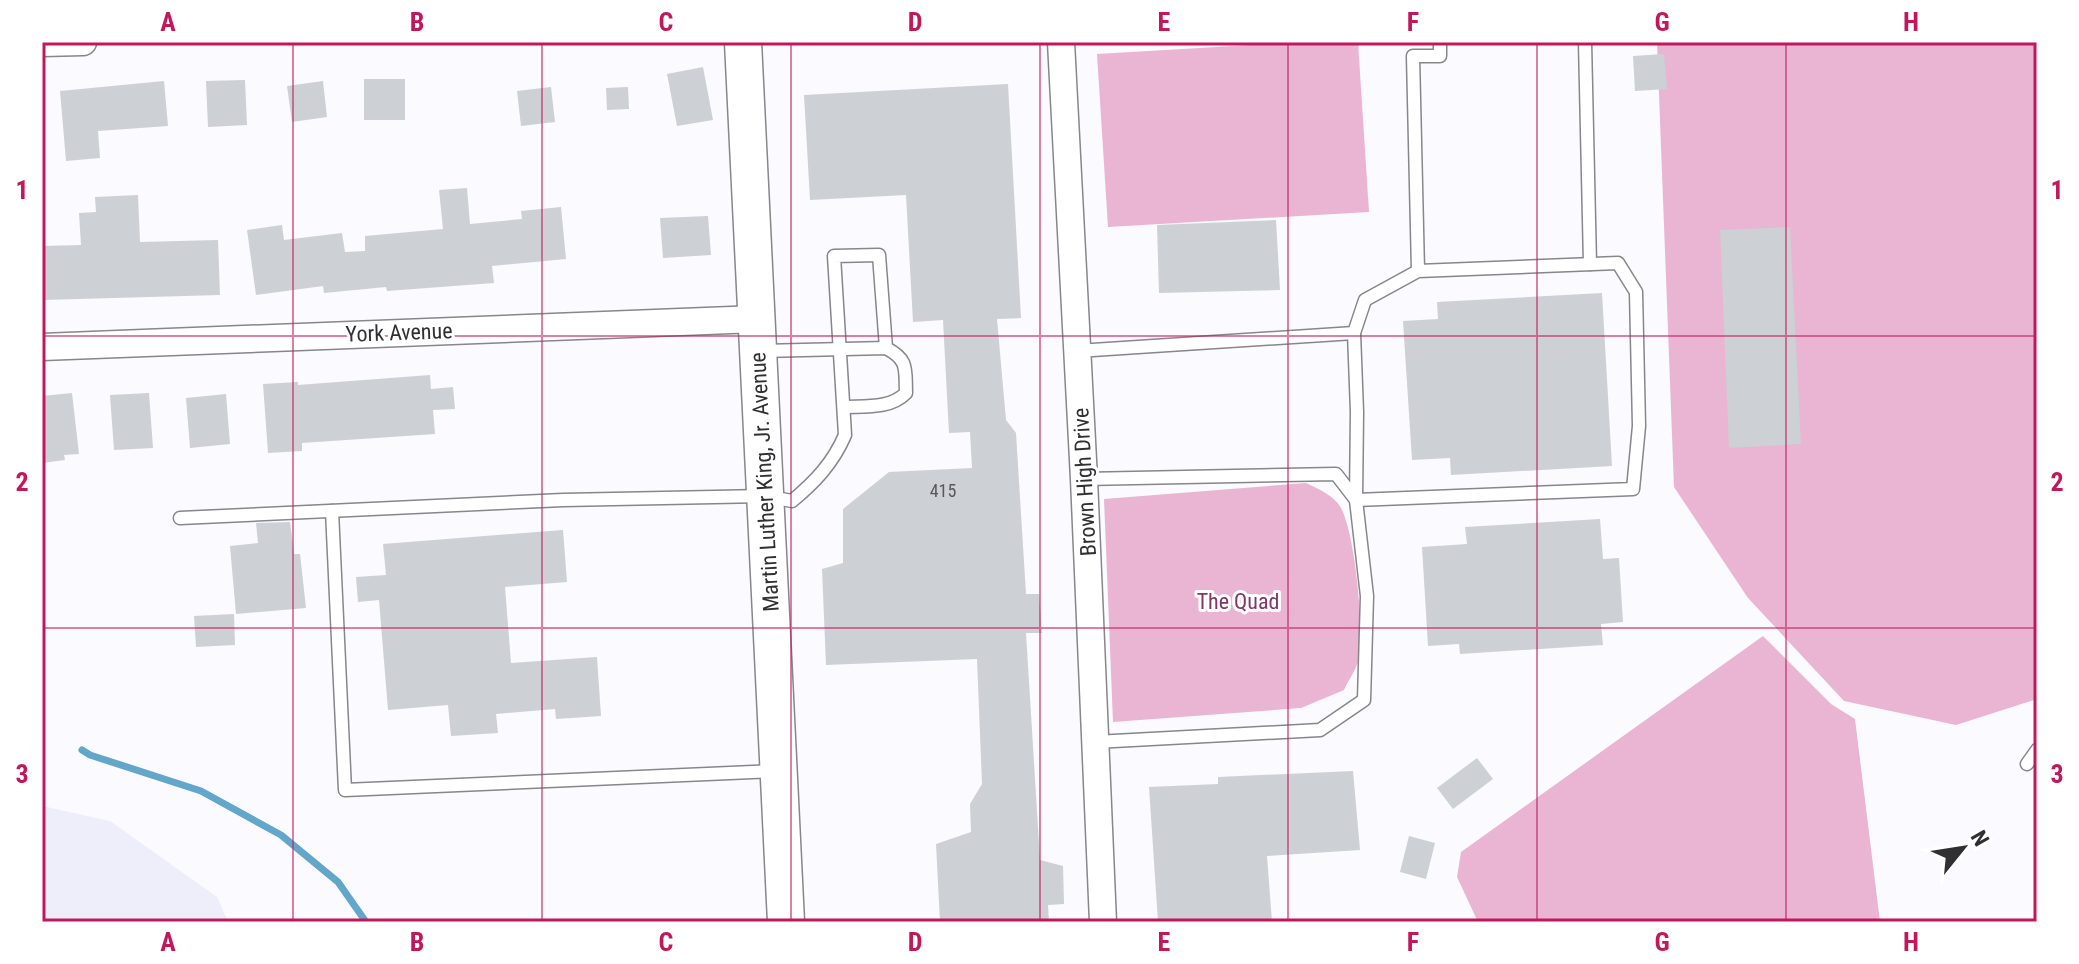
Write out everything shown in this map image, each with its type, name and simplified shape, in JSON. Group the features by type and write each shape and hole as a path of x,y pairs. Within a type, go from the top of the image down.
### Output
{"main road":[{"name":"Martin Luther King, Jr. Avenue","path":"743,42 786,922"}],"street":[{"path":"42,43 83,42"},
{"name":"Brown High Drive","path":"1061,42 1103,922"},
{"name":"York Avenue","path":"42,347 757,335"}],"lane":[{"path":"1418,271 1413,56 1440,56 1440,42"},
{"path":"1585,42 1590,264"},
{"path":"180,518 563,500 765,496 792,501 813,484 836,456 845,435 834,256 879,255 886,348"},
{"path":"1095,742 1320,730 1364,700 1367,596 1356,500 1354,333 1365,300 1418,271 1618,263 1636,292 1639,426 1633,489 1356,500"},
{"path":"1077,351 1354,333"},
{"path":"757,335 840,350 886,348 899,355 905,365 906,393 897,402 844,407"},
{"path":"1084,479 1336,474 1356,500"},
{"path":"332,511 345,790 779,770"},
{"path":"2027,764 2037,750"}],"shaded area":[{"path":"42,806 110,821 217,897 228,922 42,922"}],"green space":[{"path":"1302,42 1358,42 1369,212 1108,227 1097,54"},
{"path":"1657,42 2037,42 2037,699 1956,725 1844,701 1748,598 1674,487"},
{"name":"The Quad","path":"1306,483 1338,503 1351,539 1360,648 1358,662 1344,690 1301,708 1113,722 1104,499"},
{"path":"1763,636 1831,704 1855,719 1880,922 1478,922 1457,877 1461,852"}],"building":[{"path":"1664,54 1667,89 1635,91 1633,56"},
{"path":"703,67 713,120 677,126 667,74"},
{"path":"364,79 405,79 405,120 364,120"},
{"path":"245,80 247,125 208,127 206,81"},
{"path":"164,81 168,126 98,131 100,158 66,161 60,91"},
{"path":"323,81 327,117 292,122 287,86"},
{"path":"1008,84 1021,318 997,319 1006,420 1016,433 1026,594 1039,594 1042,633 1026,633 1040,860 1063,866 1064,904 1048,905 1049,922 940,922 936,844 971,832 970,804 982,784 977,659 826,665 822,569 843,563 843,509 889,472 972,468 970,432 949,433 943,320 913,322 906,195 810,200 804,95"},
{"path":"551,87 555,122 521,126 517,91"},
{"path":"628,87 629,109 607,110 606,88"},
{"path":"467,188 470,224 522,219 521,211 561,207 566,259 492,266 494,283 324,293 323,286 256,295 247,230 282,225 284,240 342,233 345,252 365,251 365,236 443,229 439,190"},
{"path":"138,195 140,242 218,240 220,295 43,300 42,246 81,245 79,213 96,212 95,197"},
{"path":"708,216 711,255 663,258 660,218"},
{"path":"1276,220 1280,290 1159,293 1157,225"},
{"path":"1790,227 1801,444 1729,448 1720,230"},
{"path":"1602,293 1612,466 1451,475 1450,458 1412,460 1403,321 1438,319 1437,302"},
{"path":"430,375 431,389 453,387 455,409 433,410 435,434 302,443 302,451 268,453 263,384 298,382 298,385"},
{"path":"72,393 79,454 64,455 65,460 42,463 42,396"},
{"path":"149,393 153,448 114,450 110,395"},
{"path":"226,394 230,444 190,448 186,398"},
{"path":"1600,519 1603,559 1619,558 1623,622 1601,624 1603,645 1460,654 1459,644 1428,646 1422,547 1467,544 1465,527"},
{"path":"290,522 294,554 300,554 306,608 236,614 230,546 258,543 256,523"},
{"path":"563,530 567,582 505,587 511,663 597,657 601,716 556,719 555,709 496,714 498,733 451,736 448,705 388,710 379,600 358,602 356,577 386,575 383,544"},
{"path":"234,614 235,645 196,647 194,616"},
{"path":"1477,758 1493,779 1453,809 1437,788"},
{"path":"1353,771 1360,850 1267,856 1272,922 1158,922 1149,787 1218,784 1218,777"},
{"path":"1409,836 1435,843 1426,879 1400,872"}],"waterway":[{"path":"82,750 201,791 281,835 338,882 366,922"}]}
